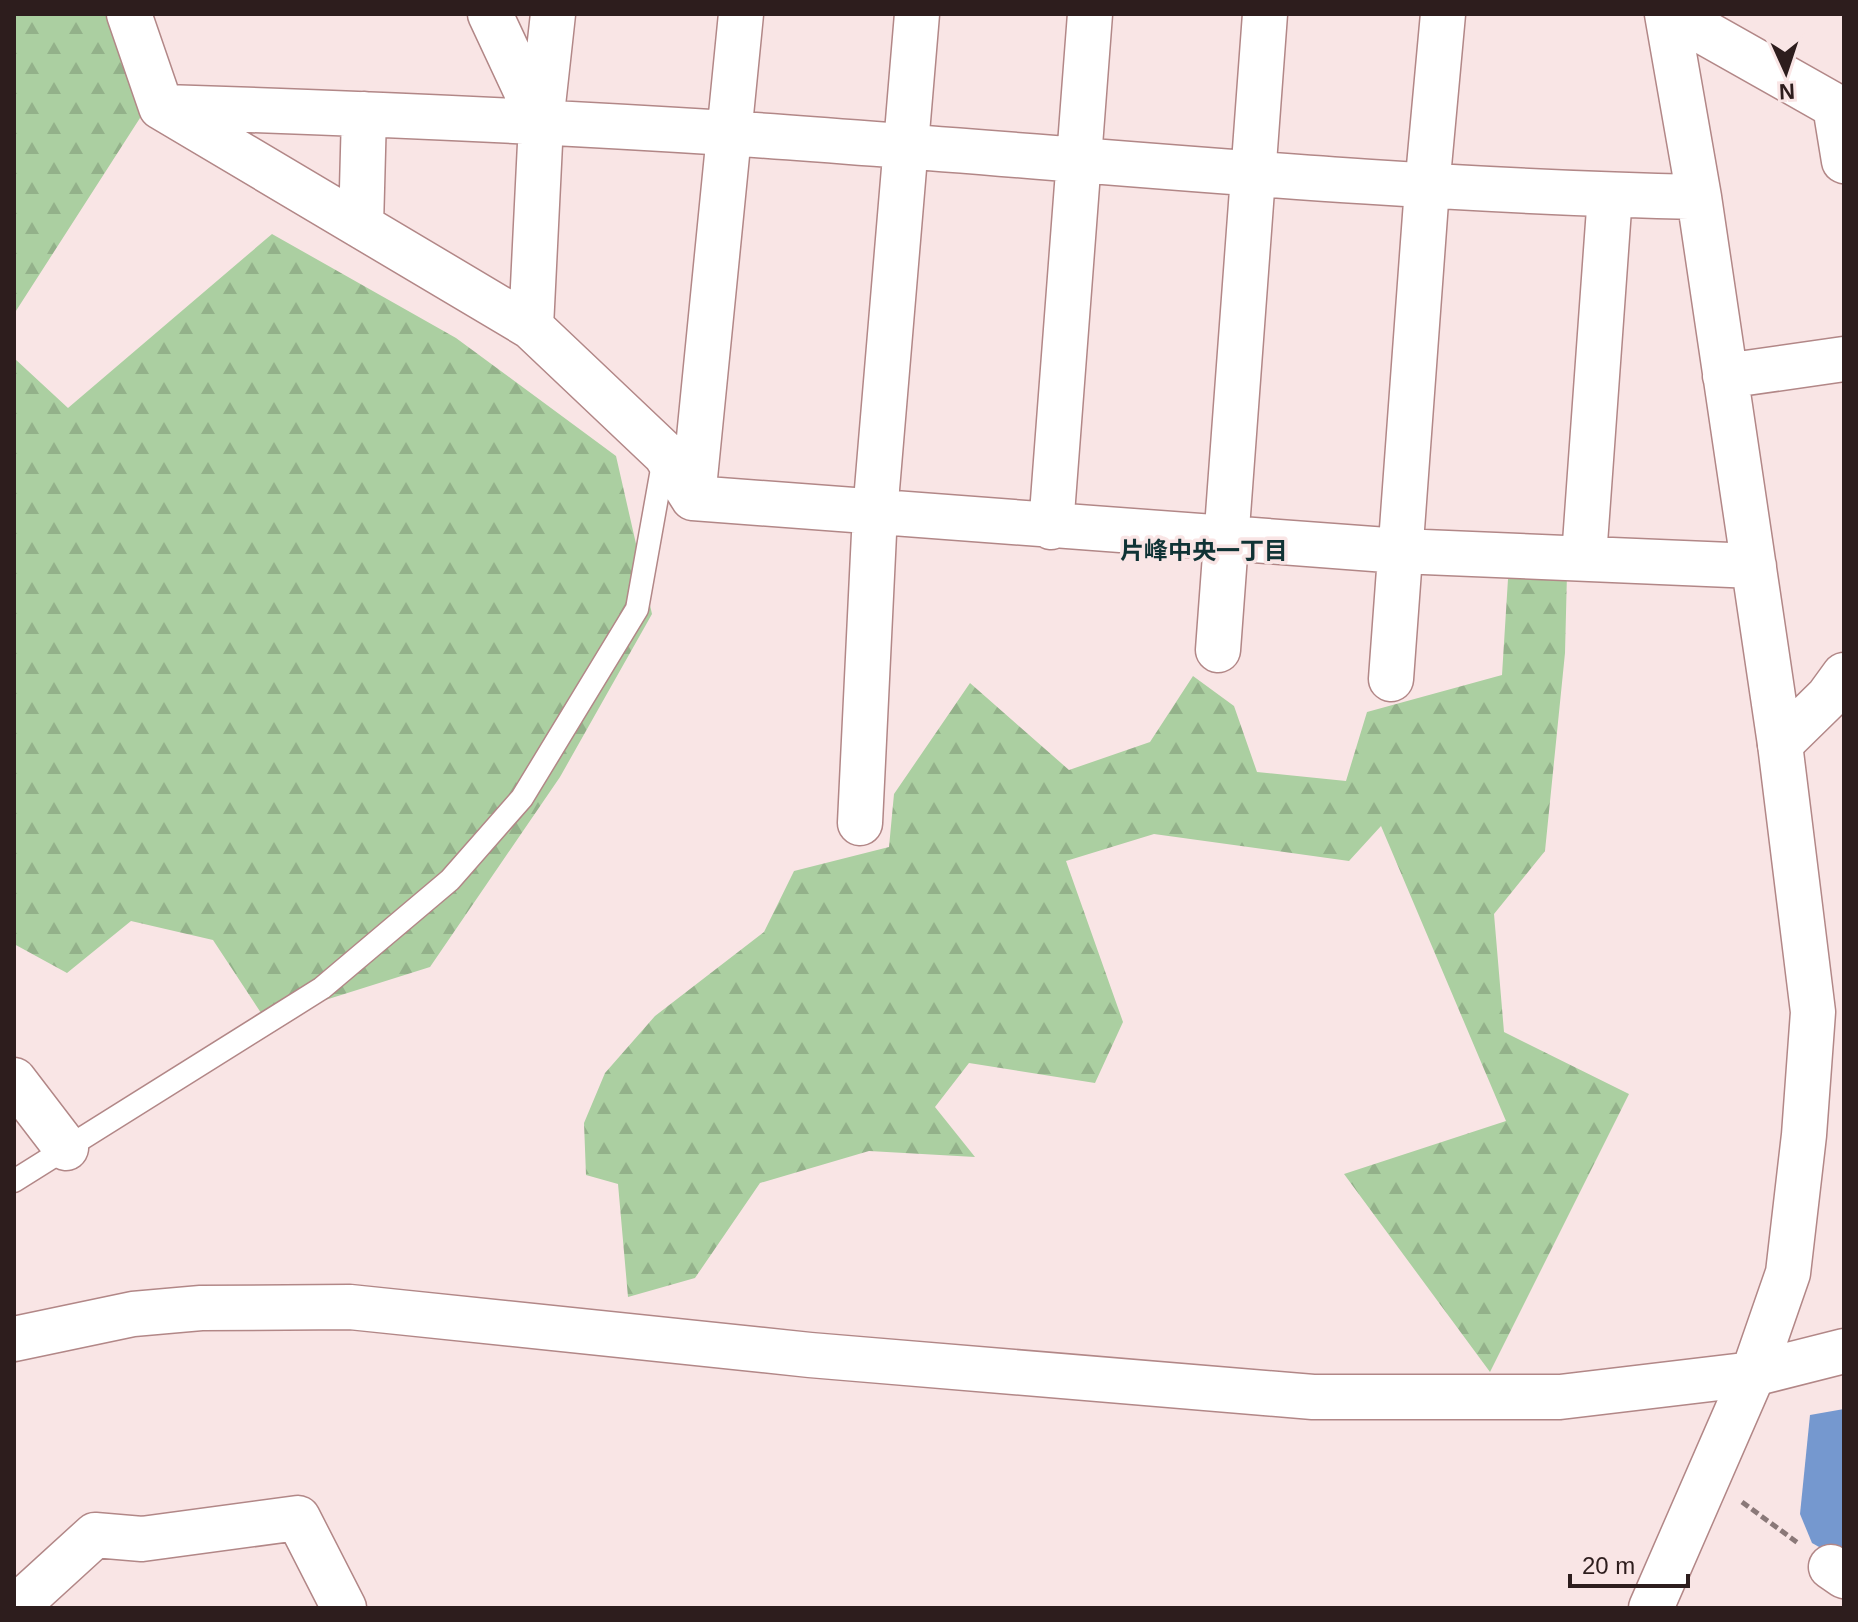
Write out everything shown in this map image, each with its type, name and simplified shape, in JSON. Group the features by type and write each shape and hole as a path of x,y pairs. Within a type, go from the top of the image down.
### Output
{"street":[{"path":"129,14 161,107 531,327 665,454 693,498"},
{"path":"490,14 541,123"},
{"path":"531,327 541,123 553,14"},
{"path":"693,498 741,14"},
{"path":"860,823 875,513 903,148 917,14"},
{"path":"1051,527 1090,14"},
{"path":"1218,650 1224,536 1265,14"},
{"path":"1391,679 1443,14"},
{"path":"1670,14 1840,108 1844,161"},
{"path":"1651,1608 1753,1374 1788,1273 1804,1135 1813,1012 1780,744 1670,14"},
{"path":"161,107 731,133 1427,188 1699,197"},
{"path":"361,226 364,114"},
{"path":"1584,557 1610,195"},
{"path":"1725,376 1844,359"},
{"path":"693,498 1400,551 1754,566"},
{"path":"1780,744 1828,697 1844,675"},
{"path":"14,1080 66,1148"},
{"path":"14,1339 133,1314 201,1308 350,1307 810,1355 1313,1397 1560,1397 1753,1374 1844,1351"},
{"path":"15,1608 95,1535 142,1539 298,1518 344,1608"}],"lane":[{"path":"14,1181 322,988 450,880 522,798 637,609 665,454"}],"path":[{"path":"1710,1471 1746,1506 1838,1572"}],"green space":[{"path":"14,14 117,14 149,104 14,314"},
{"path":"272,234 456,338 616,456 652,614 560,777 430,967 265,1019 213,940 131,921 67,973 14,944 14,358 68,408"},
{"path":"1567,573 1565,653 1545,851 1494,914 1504,1032 1629,1094 1490,1372 1344,1174 1506,1121 1381,826 1349,861 1154,834 1066,861 1123,1022 1095,1083 969,1063 935,1107 975,1157 869,1151 760,1183 695,1278 628,1297 618,1184 586,1175 584,1123 605,1073 655,1016 764,932 794,871 889,847 894,794 970,683 1069,770 1150,742 1193,676 1234,706 1257,772 1346,781 1367,712 1502,675 1508,579"}],"water":[{"path":"1844,1409 1844,1561 1812,1543 1800,1514 1810,1415"}],"district":[{"name":"片峰中央一丁目","path":"1204,550"}]}
